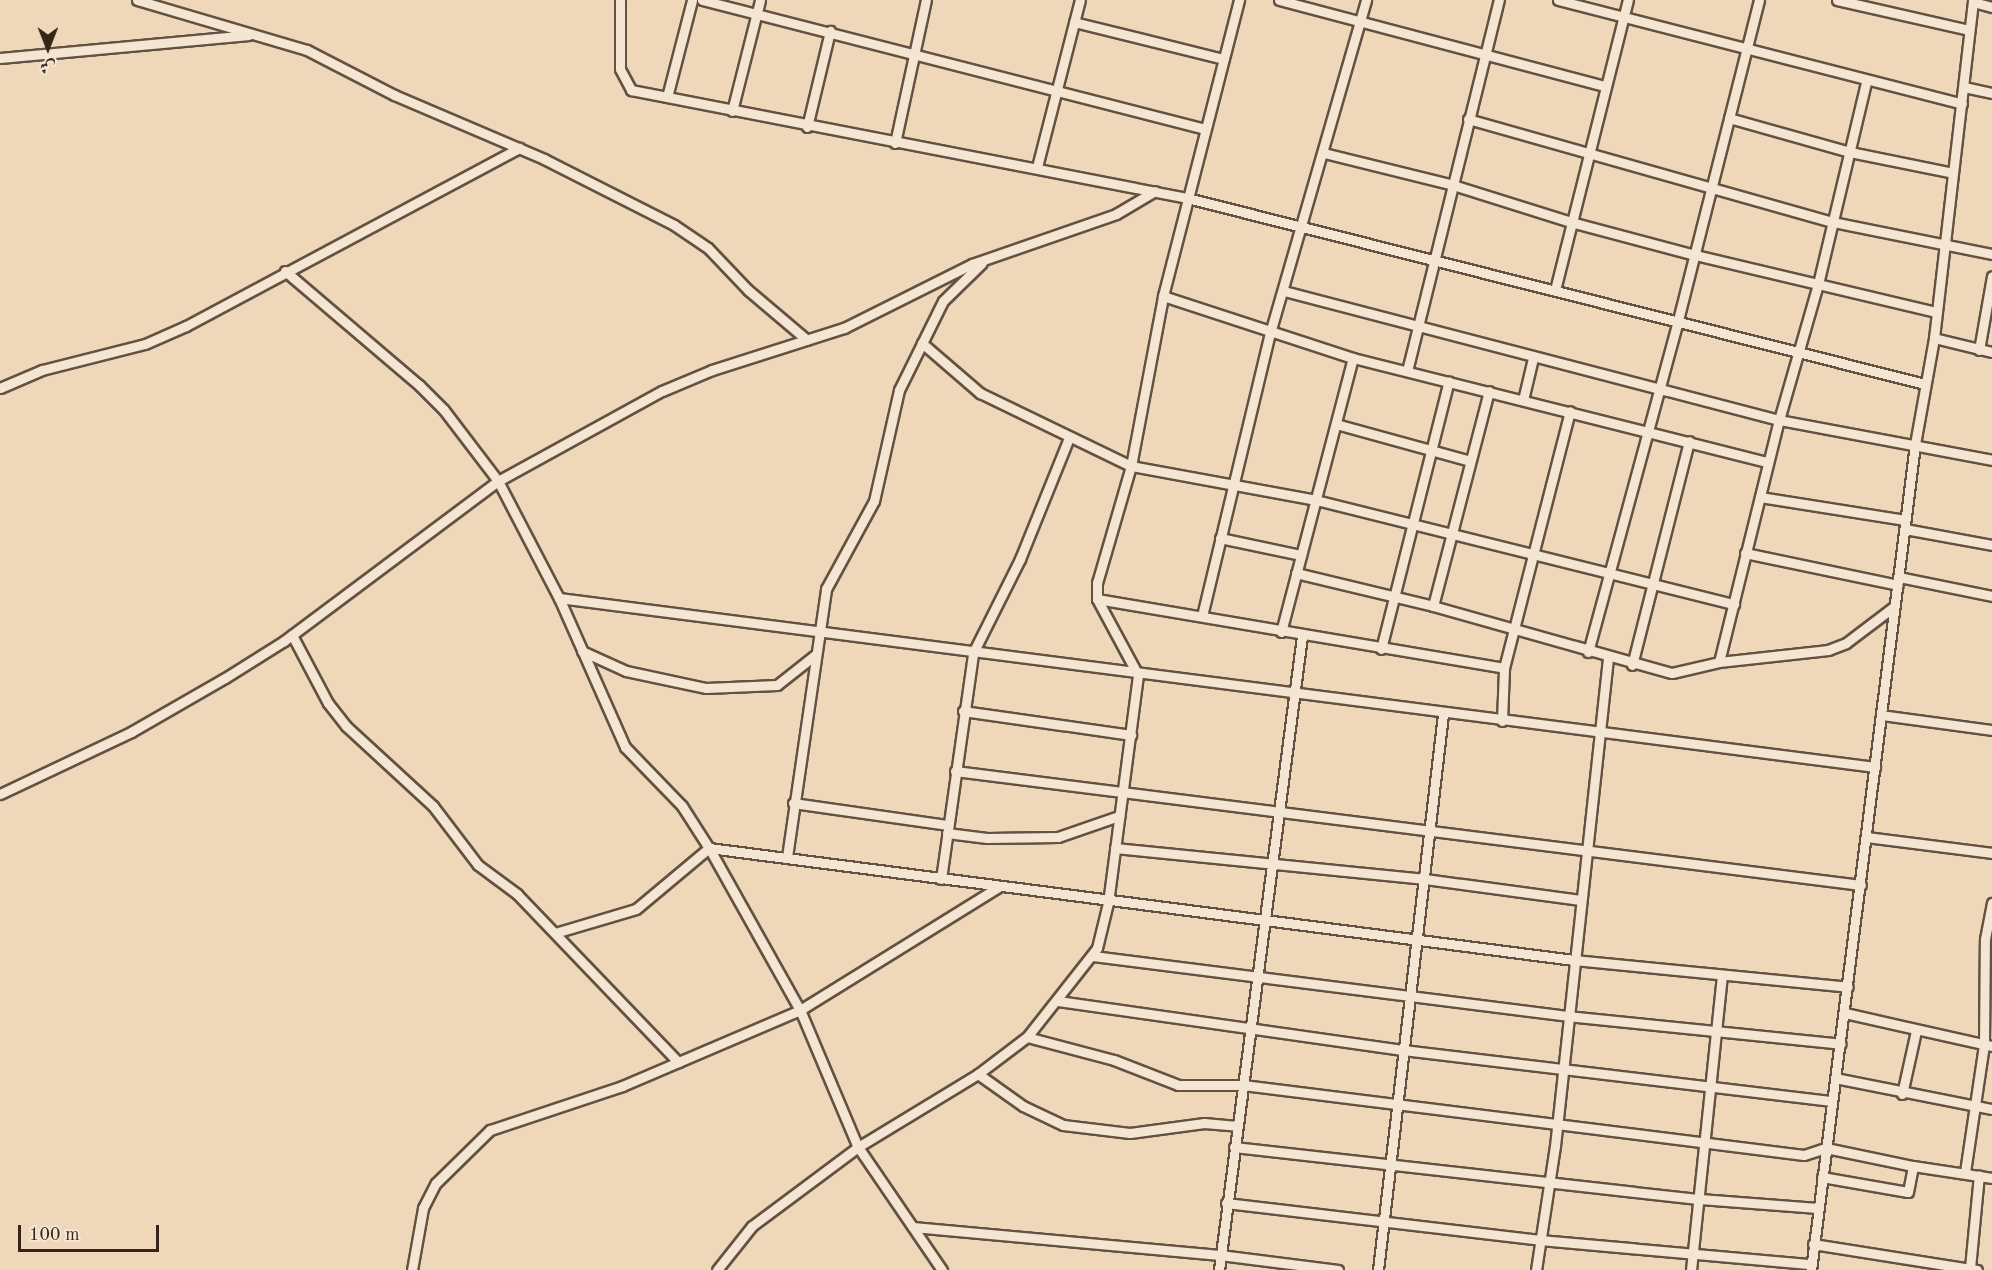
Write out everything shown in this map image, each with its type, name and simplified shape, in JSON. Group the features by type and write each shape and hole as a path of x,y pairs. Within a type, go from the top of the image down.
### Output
{"street":[{"path":"137,0 261,34 307,50 394,95 519,148 674,225 708,248 748,290 807,340"},
{"path":"620,0 620,69 626,85 631,90 807,127 1037,167 1188,198 1303,225 1677,324 1925,384"},
{"path":"667,97 692,0"},
{"path":"702,0 914,52 1205,129"},
{"path":"732,111 760,0"},
{"path":"895,143 926,0"},
{"path":"1037,167 1080,0"},
{"path":"717,1270 752,1226 858,1147 978,1074 1027,1038 1093,956 1108,903 1138,675 1097,599 1098,573 1131,466 1163,296 1239,0"},
{"path":"1279,0 1360,24 1605,86"},
{"path":"1202,616 1270,333 1324,153 1366,0"},
{"path":"1407,371 1499,0"},
{"path":"1558,0 1866,82 1962,104"},
{"path":"1555,290 1628,0"},
{"path":"1588,652 1646,430 1677,324 1759,0"},
{"path":"1837,0 1970,30"},
{"path":"1226,1203 1383,1219 1540,1240 1811,1267 1845,1013 1905,525 1925,384 1934,338 1973,1 1992,7"},
{"path":"1074,22 1223,59"},
{"path":"807,127 830,31"},
{"path":"0,58 261,34"},
{"path":"1719,662 1744,553 1818,284 1866,82"},
{"path":"1964,87 1992,93"},
{"path":"1729,118 1850,152 1953,173"},
{"path":"1468,119 1833,222 1992,254"},
{"path":"0,388 42,370 145,344 186,326 285,271 519,148"},
{"path":"1324,153 1453,185 1571,222 1695,255 1936,312"},
{"path":"0,794 131,732 292,635 498,481 662,391 712,370 852,325 923,286 987,259 1116,214 1155,191"},
{"path":"787,857 793,803 826,589 874,501 891,413 922,343 943,301 987,259"},
{"path":"285,271 419,385 444,410 498,481 559,598 625,747 682,806 709,848 800,1010 858,1147 942,1270"},
{"path":"1979,350 1992,276"},
{"path":"1284,291 1533,358 1779,420 1992,460"},
{"path":"1163,296 1270,333 1353,358 1768,462"},
{"path":"1934,338 1992,352"},
{"path":"922,343 980,393 1131,466 1316,500 1532,557 1734,604"},
{"path":"1281,632 1353,358"},
{"path":"1523,400 1533,358"},
{"path":"1381,649 1449,381"},
{"path":"1433,606 1489,391"},
{"path":"1502,721 1504,668 1570,411"},
{"path":"1336,423 1470,461"},
{"path":"941,879 963,711 974,653 1020,559 1069,438"},
{"path":"1632,665 1689,441"},
{"path":"1760,497 1905,525 1992,545"},
{"path":"1220,538 1301,555"},
{"path":"1744,553 1992,596"},
{"path":"1296,573 1393,595 1632,665 1672,674 1719,662 1828,650 1846,643 1895,606"},
{"path":"559,598 1138,675 1875,767"},
{"path":"1097,599 1202,616 1302,636 1504,668"},
{"path":"292,635 328,704 346,726 433,806 478,865 517,894 678,1062"},
{"path":"1219,1270 1226,1203 1259,979 1302,636"},
{"path":"582,651 626,671 705,688 777,685 815,655"},
{"path":"1536,1270 1602,734 1608,658"},
{"path":"963,711 1131,735"},
{"path":"1378,1270 1396,1106 1419,940 1443,714"},
{"path":"1881,715 1992,730"},
{"path":"955,771 1280,812 1430,828 1861,885"},
{"path":"793,803 1006,838 1058,837 1119,816"},
{"path":"1867,837 1992,853"},
{"path":"555,933 636,909 709,848 1108,903 1574,960 1848,987"},
{"path":"1115,848 1273,867 1425,879 1581,900"},
{"path":"412,1270 416,1233 436,1183 490,1130 600,1094 800,1010 998,887"},
{"path":"1965,1172 1988,1045 1988,940 1992,903"},
{"path":"1093,956 1259,979 1410,994 1715,1034 1840,1044"},
{"path":"1691,1270 1722,976"},
{"path":"1058,1001 1403,1050 1832,1101"},
{"path":"1845,1013 1916,1031 1988,1045"},
{"path":"1902,1094 1916,1031"},
{"path":"1027,1038 1114,1060 1178,1085 1243,1085 1704,1145 1810,1156 1826,1148 1913,1166 1965,1172 1992,1178"},
{"path":"978,1074 1040,1116 1063,1125 1130,1133 1204,1123 1237,1126"},
{"path":"1835,1078 1902,1094 1992,1109"},
{"path":"1234,1147 1548,1180 1700,1199 1818,1208"},
{"path":"1822,1177 1908,1192 1913,1166"},
{"path":"1813,1244 1920,1267 1974,1269 1979,1175"},
{"path":"913,1227 1220,1255 1338,1270"}]}
